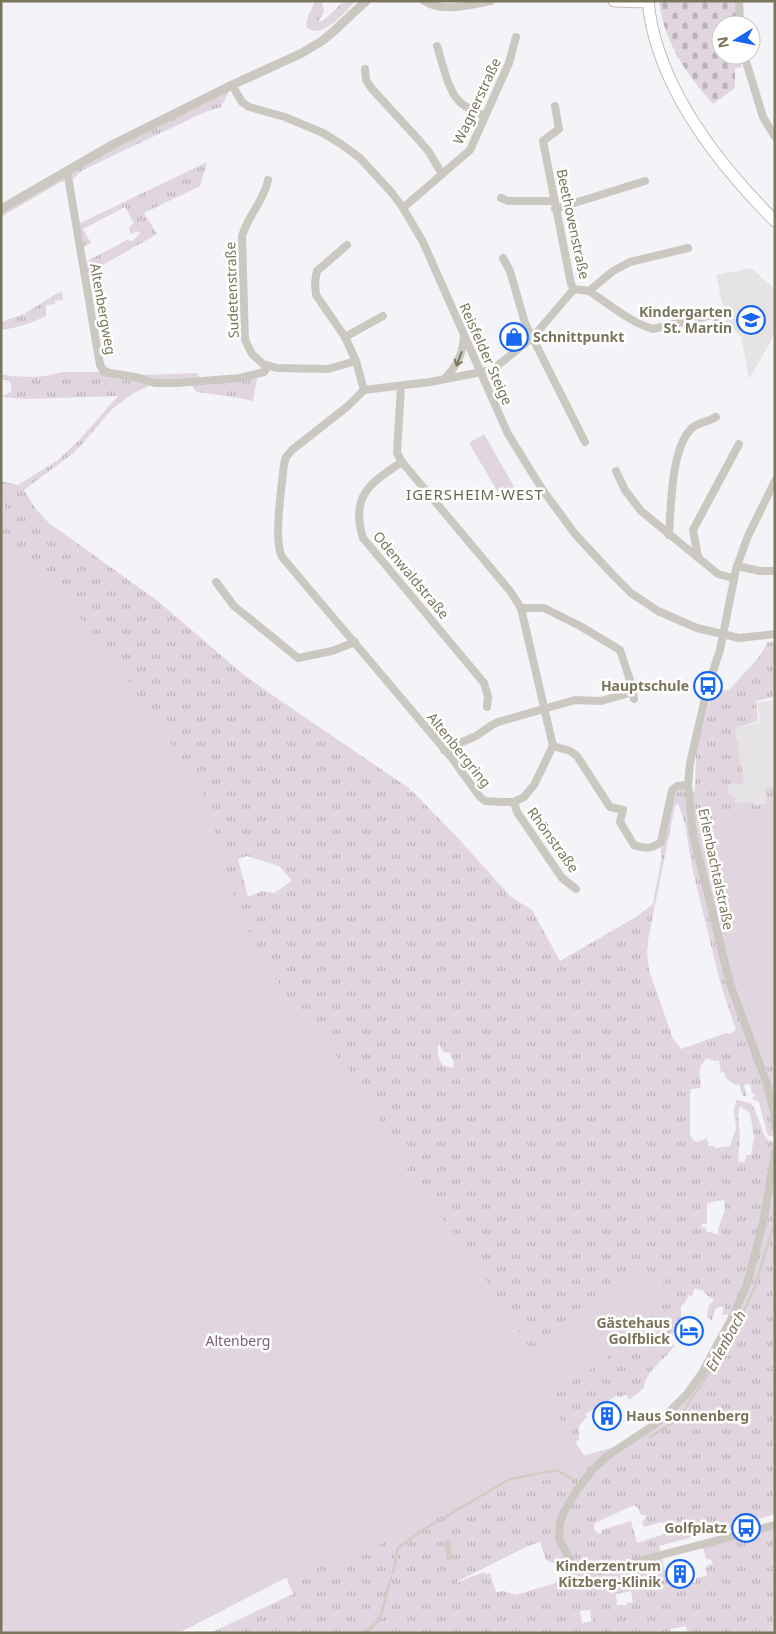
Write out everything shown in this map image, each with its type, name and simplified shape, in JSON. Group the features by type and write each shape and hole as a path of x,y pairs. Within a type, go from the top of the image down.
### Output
{"main road":[{"path":"614,1 648,2 650,17 662,58 671,80 694,121 738,182 775,221"}],"street":[{"path":"1,209 112,145 318,44 366,1"},
{"path":"424,1 441,8 452,8 491,1"},
{"path":"739,1 740,15"},
{"name":"Wagnerstraße","path":"404,208 470,150 509,63 516,37"},
{"path":"437,46 457,100 485,116"},
{"path":"747,65 759,109 775,137"},
{"path":"364,70 366,80 372,89 429,152 442,174"},
{"name":"Reisfelder Steige","path":"232,85 242,102 249,107 285,116 323,133 360,158 378,176 404,208 423,242 508,434 542,489 575,534 612,575 632,593 658,611 697,628 723,634"},
{"name":"Beethovenstraße","path":"479,372 492,370 533,337 574,289 571,284 543,141 559,129 555,106"},
{"name":"Altenbergweg","path":"67,171 91,317 100,365 104,372 142,378 155,383 177,383 240,378 264,372 268,366"},
{"name":"Sudetenstraße","path":"268,180 266,191 246,223 242,236 244,340 252,354 268,366"},
{"path":"501,198 508,201 555,205 645,180"},
{"path":"347,245 317,271 315,282 316,295 345,336 356,361 364,390 401,386 479,372"},
{"path":"589,291 613,272 630,262 688,248"},
{"path":"503,258 510,271 525,323 586,442"},
{"path":"574,289 589,291 629,318 653,329 716,314 719,326"},
{"path":"345,336 383,316"},
{"path":"445,378 456,368 462,351 464,336"},
{"path":"268,366 288,369 328,369 356,361"},
{"path":"401,386 397,453 402,462 510,590 521,608 553,746 534,785 524,797 514,802"},
{"name":"Altenbergring","path":"364,390 348,406 311,434 286,457 278,536 279,550 282,557 355,642 480,797 485,801 514,802"},
{"path":"669,535 678,450 693,427 716,417"},
{"path":"698,557 693,530 739,444"},
{"name":"Odenwaldstraße","path":"402,462 384,474 363,494 359,506 363,538 484,683 488,697 487,707"},
{"path":"616,471 624,490 641,511 718,574 734,578"},
{"name":"Erlenbachtalstraße","path":"775,481 748,536 737,566 723,634 708,686 690,763 688,785 693,834 730,984 767,1084 774,1112 775,1127"},
{"path":"737,566 760,571 775,571"},
{"path":"216,582 234,606 298,658 332,651 355,642"},
{"path":"444,750 476,736 492,725 575,700 601,701 634,696 620,650 580,626 544,608 521,608"},
{"path":"723,634 739,638 775,634"},
{"path":"553,746 570,751 577,756 610,807 623,810 620,822 634,845 644,849 652,848 661,842 672,790 677,786 688,785"},
{"name":"Rhönstraße","path":"514,802 517,812 562,878 576,889"},
{"path":"775,1153 763,1223 747,1284 734,1314 702,1374 672,1410 654,1425 610,1454 593,1469 577,1490 564,1512 560,1522 559,1539 572,1563 587,1570 601,1571 775,1525"}],"shaded area":[{"name":"Kindergarten St. Martin","path":"751,268 775,289 775,328 770,343 749,379 741,336 730,327 728,328 716,275"},
{"path":"775,700 775,806 731,813 728,783 743,783 735,728 760,722 757,702"},
{"path":"446,1540 449,1540 451,1543 452,1560 450,1561 447,1560 444,1543"}],"green space":[{"path":"315,1 322,1 324,12 318,22 323,21 344,1 355,1 333,24 317,31 306,27 307,19"},
{"path":"659,1 739,1 737,15 711,15 711,65 742,65 742,67 735,68 735,88 713,104 685,69 678,57 671,44"},
{"path":"232,85 221,107 205,112 83,170 73,179 76,225 207,162 200,186 144,213 157,234 87,274 101,352 107,367 124,373 198,373 199,381 258,374 253,401 196,392 190,382 155,383 132,394 112,409 72,454 24,490 35,508 49,523 159,602 244,675 410,789 409,793 412,791 511,897 532,910 560,961 636,917 653,904 661,860 661,842 668,812 677,786 692,792 695,791 696,753 710,698 714,691 729,690 759,657 768,642 774,642 775,697 756,701 758,721 735,728 744,784 728,784 729,794 736,798 735,804 751,801 751,803 755,802 755,806 767,804 765,788 775,787 775,1136 769,1136 767,1133 759,1102 752,1099 755,1094 752,1093 750,1084 744,1085 747,1096 743,1096 739,1084 735,1085 725,1077 724,1072 721,1073 719,1061 707,1058 700,1069 701,1088 691,1089 690,1134 693,1140 698,1142 707,1138 708,1146 714,1146 715,1148 730,1146 736,1129 734,1111 736,1100 750,1103 754,1108 765,1137 775,1143 775,1509 773,1510 775,1514 728,1528 728,1537 775,1525 775,1633 687,1633 686,1626 670,1629 670,1633 210,1633 293,1594 260,1514 1,807 1,481 18,485 58,460 80,439 118,396 26,399 1,397 12,391 10,381 1,379 1,374 33,377 63,372 104,372 83,267 89,260 127,240 133,241 140,233 138,231 131,234 129,227 134,223 125,207 83,229 91,243 80,249 68,178 1,217 1,209","holes":["678,803 685,824 692,867 720,982 736,1030 730,1034 726,1033 681,1049 673,1039 649,970 647,953 675,806","247,856 279,866 292,881 274,893 262,891 248,897 238,859","438,1042 443,1052 450,1053 454,1063 453,1068 442,1065 438,1056","740,1106 750,1113 754,1137 751,1155 746,1155 745,1162 738,1162 740,1136 738,1115","724,1200 725,1210 718,1229 719,1235 706,1231 706,1228 701,1227 702,1224 707,1224 707,1203","695,1288 704,1291 714,1300 709,1305 707,1317 712,1320 716,1308 724,1306 722,1315 733,1314 687,1394 625,1444 572,1459 568,1444 579,1440 579,1426 587,1417 585,1414 616,1396 621,1397 626,1394 629,1400 644,1388 648,1376 675,1345 668,1343 681,1320 681,1306 689,1295 692,1296","634,1505 638,1508 640,1514 647,1516 642,1522 644,1527 662,1522 665,1527 671,1525 674,1533 668,1535 667,1533 637,1543 631,1521 602,1530 600,1534 595,1531 595,1523","722,1529 724,1538 702,1544 706,1559 711,1560 713,1564 705,1569 707,1576 696,1578 696,1582 693,1583 693,1581 678,1583 678,1586 675,1586 673,1577 667,1578 659,1546","540,1542 546,1560 552,1563 562,1561 566,1580 515,1595 504,1591 496,1592 490,1573 485,1574 484,1572 456,1583 528,1546","631,1591 633,1602 627,1603 627,1605 617,1605 616,1594","590,1610 592,1621 582,1623 580,1611"]},
{"path":"62,292 63,300 55,301 55,304 46,305 46,316 24,325 1,330 1,322 24,314"},
{"path":"484,434 517,492 503,501 469,443"},
{"name":"Altenberg","path":"1,492 10,494 2,513 2,534 13,552 59,591 109,653 202,788 225,872 254,943 298,1014 353,1074 420,1191 461,1242 530,1348 594,1313 607,1298 615,1284 641,1275 666,1278 652,1304 626,1340 592,1369 545,1396 587,1460 546,1480 499,1489 375,1547 303,1569 179,1633 1,1633"},
{"path":"775,808 775,1051 763,1055 730,982 696,823"}],"waterway":[{"name":"Erlenbach","path":"650,1437 677,1420 726,1348 755,1287 772,1230 775,1227"},
{"name":"Erlenbach","path":"393,1573 398,1548 421,1531 510,1479 557,1470 574,1480"},
{"name":"Erlenbach","path":"366,1633 380,1619 391,1578"}],"place":[{"name":"Kindergarten St. Martin","path":"751,320"},
{"name":"Schnittpunkt","path":"514,337"},
{"name":"Hauptschule","path":"708,686"},
{"name":"Gästehaus Golfblick","path":"689,1331"},
{"name":"Haus Sonnenberg","path":"607,1416"},
{"name":"Golfplatz","path":"746,1528"},
{"name":"Kinderzentrum Kitzberg-Klinik","path":"680,1574"}],"district":[{"name":"IGERSHEIM-WEST","path":"475,495"}]}
